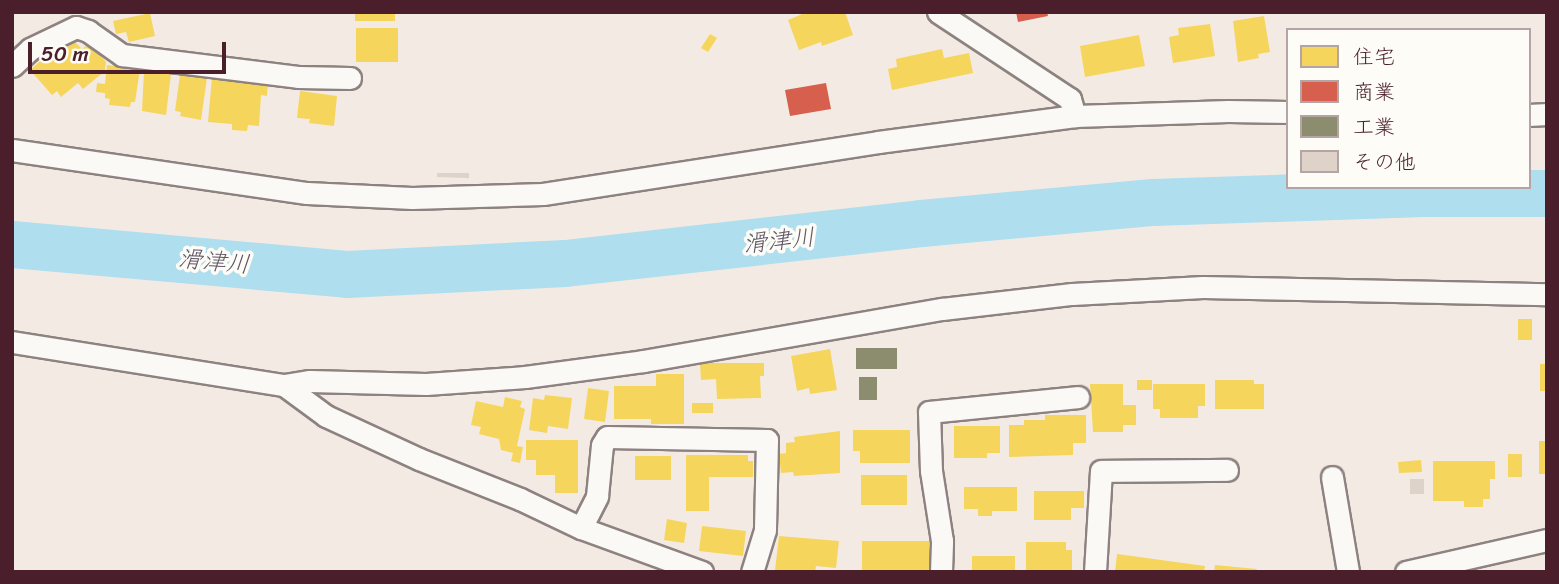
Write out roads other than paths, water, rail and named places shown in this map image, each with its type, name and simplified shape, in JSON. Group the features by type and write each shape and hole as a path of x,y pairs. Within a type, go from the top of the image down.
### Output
{"street":[{"path":"938,12 1070,99 1075,117"},
{"path":"12,66 30,48 76,27 88,31 122,55 298,77 350,78"},
{"path":"12,150 307,193 412,198 543,194 878,142 1075,117 1228,111 1286,112"},
{"path":"12,342 284,385 310,381 426,384 525,377 643,361 942,309 1072,294 1203,287 1547,294"},
{"path":"284,385 326,416 581,528 702,572"},
{"path":"942,572 942,541 931,471 929,412 1078,397"},
{"path":"581,528 597,496 602,445 607,438 767,440 765,530 752,572"},
{"path":"1095,572 1101,471 1227,470"},
{"path":"1332,477 1348,572"},
{"path":"1406,572 1547,540"}],"waterway":[{"name":"滑津川","path":"12,244 347,274 565,263 921,223 1153,202 1431,193 1547,193"}]}
